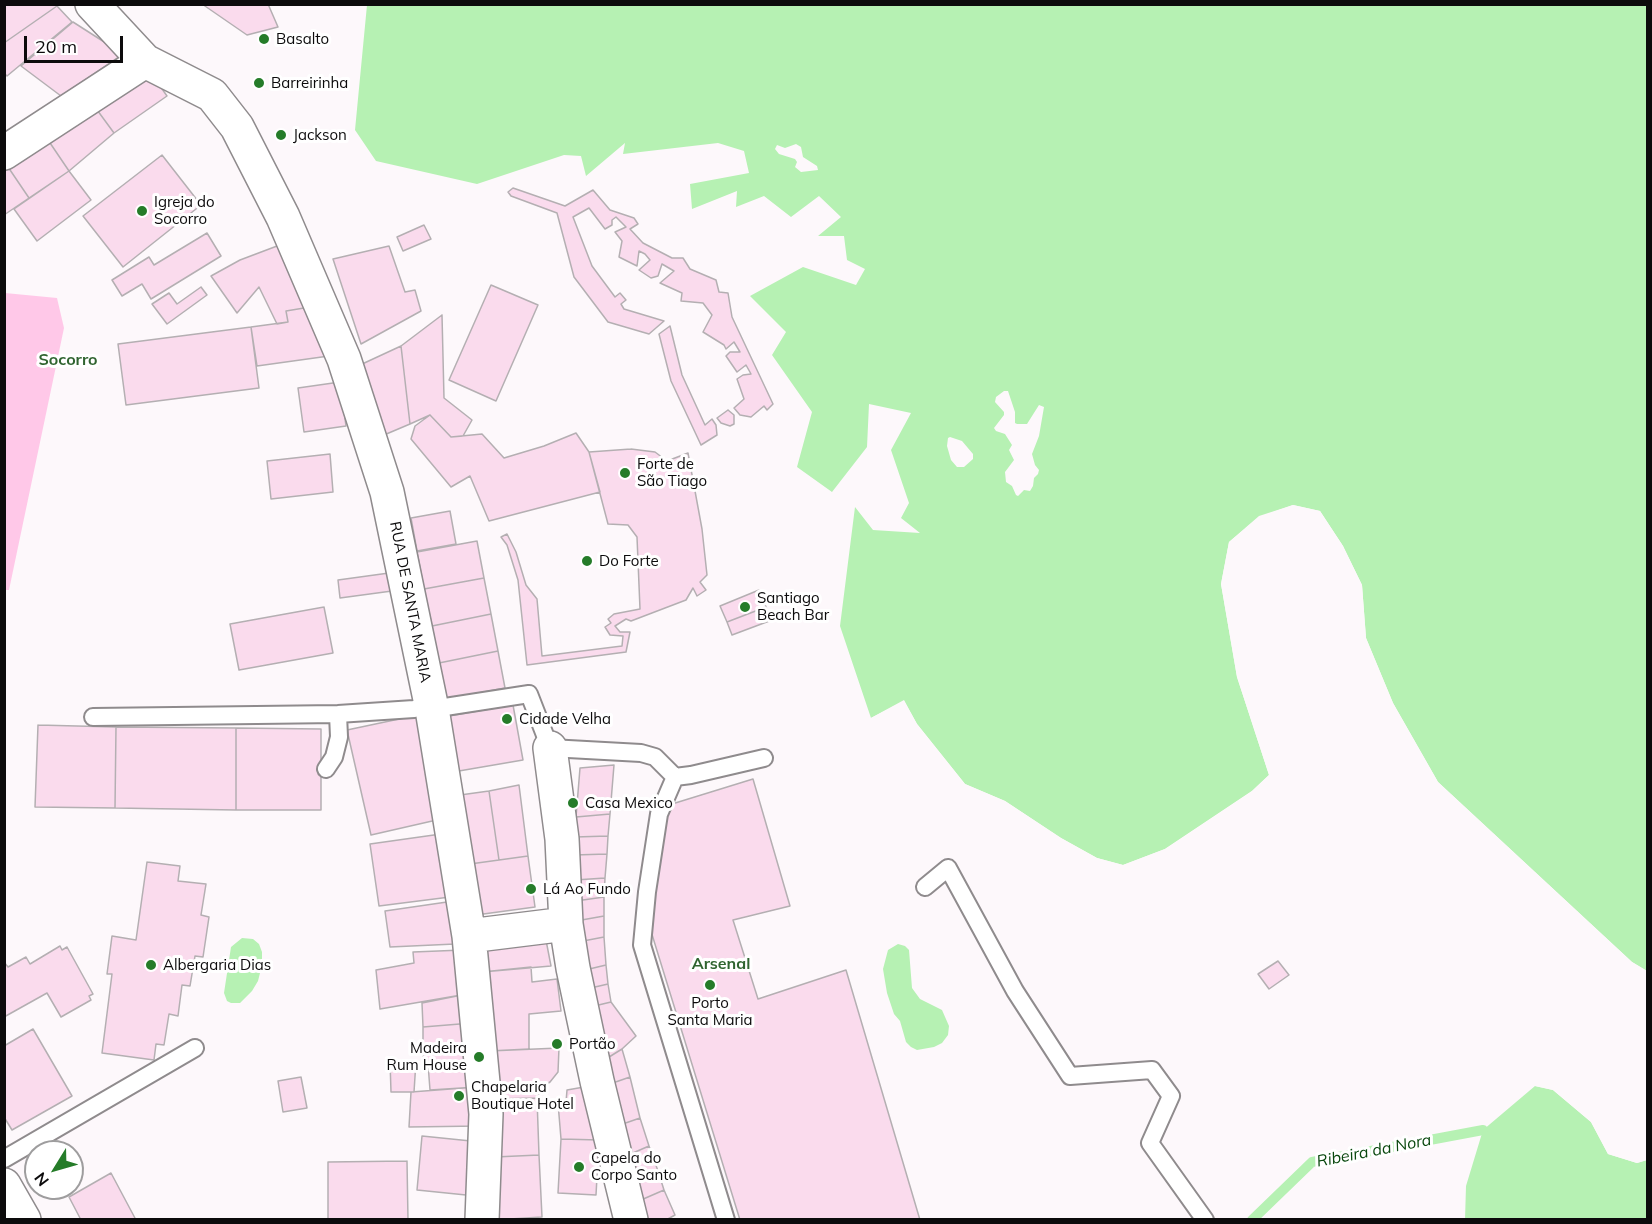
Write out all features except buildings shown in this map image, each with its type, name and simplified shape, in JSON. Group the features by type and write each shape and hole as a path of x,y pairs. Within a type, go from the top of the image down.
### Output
{"street":[{"name":"RUA DE SANTA MARIA","path":"92,4 146,61 212,95 237,127 283,217 344,360 387,492 431,707 469,936 486,1114 482,1220"},
{"path":"4,153 146,61"},
{"path":"550,748 562,839 566,924 588,1041 631,1220"},
{"path":"469,936 566,924"},
{"path":"4,1185 24,1220"}],"lane":[{"path":"93,717 338,714 414,709 529,694 550,748 641,753 655,757 675,777"},
{"path":"326,769 334,757 339,736 338,714"},
{"path":"675,777 764,758"},
{"path":"675,777 659,814 647,892 642,945 726,1220"},
{"path":"925,887 948,868 1015,991 1070,1076 1152,1070 1171,1096 1150,1143 1205,1220"},
{"path":"4,1159 195,1048"}],"shaded area":[{"path":"367,5 1647,5 1647,971 1632,962 1438,782 1393,703 1366,638 1362,585 1343,546 1320,511 1293,505 1259,516 1229,542 1221,584 1237,677 1269,775 1252,791 1165,849 1123,865 1097,858 1061,838 1005,801 965,784 917,724 904,701 871,718 840,626 855,507 873,530 920,533 901,518 909,503 891,450 911,413 869,404 867,447 832,492 797,467 812,412 772,355 786,332 750,296 803,267 856,285 865,269 847,260 844,236 818,236 841,217 819,196 791,217 764,196 736,207 737,191 692,209 690,184 749,173 744,151 718,143 623,154 625,143 586,176 581,156 564,155 477,184 376,161 355,130","holes":["796,144 801,147 803,157 817,166 818,170 801,172 795,167 797,162 795,159 779,154 775,149 777,145 785,148","1008,391 1017,424 1027,424 1039,405 1044,407 1039,436 1032,454 1039,470 1038,474 1034,478 1030,491 1024,490 1018,496 1012,486 1006,482 1005,472 1014,460 1009,450 1012,445 1005,434 994,428 1004,415 995,402 996,397","948,438 962,441 973,454 973,459 964,467 957,467 951,460 947,446"]},
{"path":"5,293 57,298 64,328 9,590 4,590"},
{"path":"242,938 253,939 259,944 262,952 262,965 258,981 252,991 240,1003 231,1003 227,1001 224,993 231,947"},
{"path":"898,944 909,950 912,988 920,999 942,1010 949,1026 948,1035 942,1043 934,1047 917,1050 911,1047 906,1042 900,1021 894,1014 887,993 883,969 888,950"},
{"path":"1535,1086 1553,1090 1591,1122 1608,1154 1637,1163 1647,1160 1647,1219 1465,1220 1466,1186 1483,1130"}],"pier":[{"path":"1293,505 1320,511 1343,546 1362,585 1366,638 1393,703 1438,782 1632,962 1648,974 1630,965 1436,784 1390,704 1364,639 1359,586 1341,547 1318,513 1294,508 1261,519 1232,543 1224,584 1240,677 1272,776 1254,794 1166,852 1123,868 1096,860 1060,841 1004,803 963,786 915,725 902,704 873,721 869,719 904,700 917,724 965,784 1005,801 1061,838 1097,858 1123,865 1165,849 1252,791 1269,775 1237,677 1221,584 1229,542 1259,517"},
{"path":"1533,1083 1554,1088 1593,1120 1610,1152 1637,1160 1648,1157 1647,1160 1637,1163 1608,1154 1591,1122 1553,1090 1535,1086"}],"waterway":[{"name":"Ribeira da Nora","path":"1252,1220 1312,1162 1483,1130"}],"place":[{"name":"Basalto","path":"264,39"},
{"name":"Barreirinha","path":"259,83"},
{"name":"Jackson","path":"281,135"},
{"name":"Igreja do Socorro","path":"142,211"},
{"name":"Forte de São Tiago","path":"625,473"},
{"name":"Do Forte","path":"587,561"},
{"name":"Santiago Beach Bar","path":"745,607"},
{"name":"Cidade Velha","path":"507,719"},
{"name":"Casa Mexico","path":"573,803"},
{"name":"Lá Ao Fundo","path":"531,889"},
{"name":"Albergaria Dias","path":"151,965"},
{"name":"Porto Santa Maria","path":"710,985"},
{"name":"Portão","path":"557,1044"},
{"name":"Madeira Rum House","path":"479,1057"},
{"name":"Chapelaria Boutique Hotel","path":"459,1096"},
{"name":"Capela do Corpo Santo","path":"579,1167"}],"district":[{"name":"Socorro","path":"68,360"},
{"name":"Arsenal","path":"721,964"}]}
